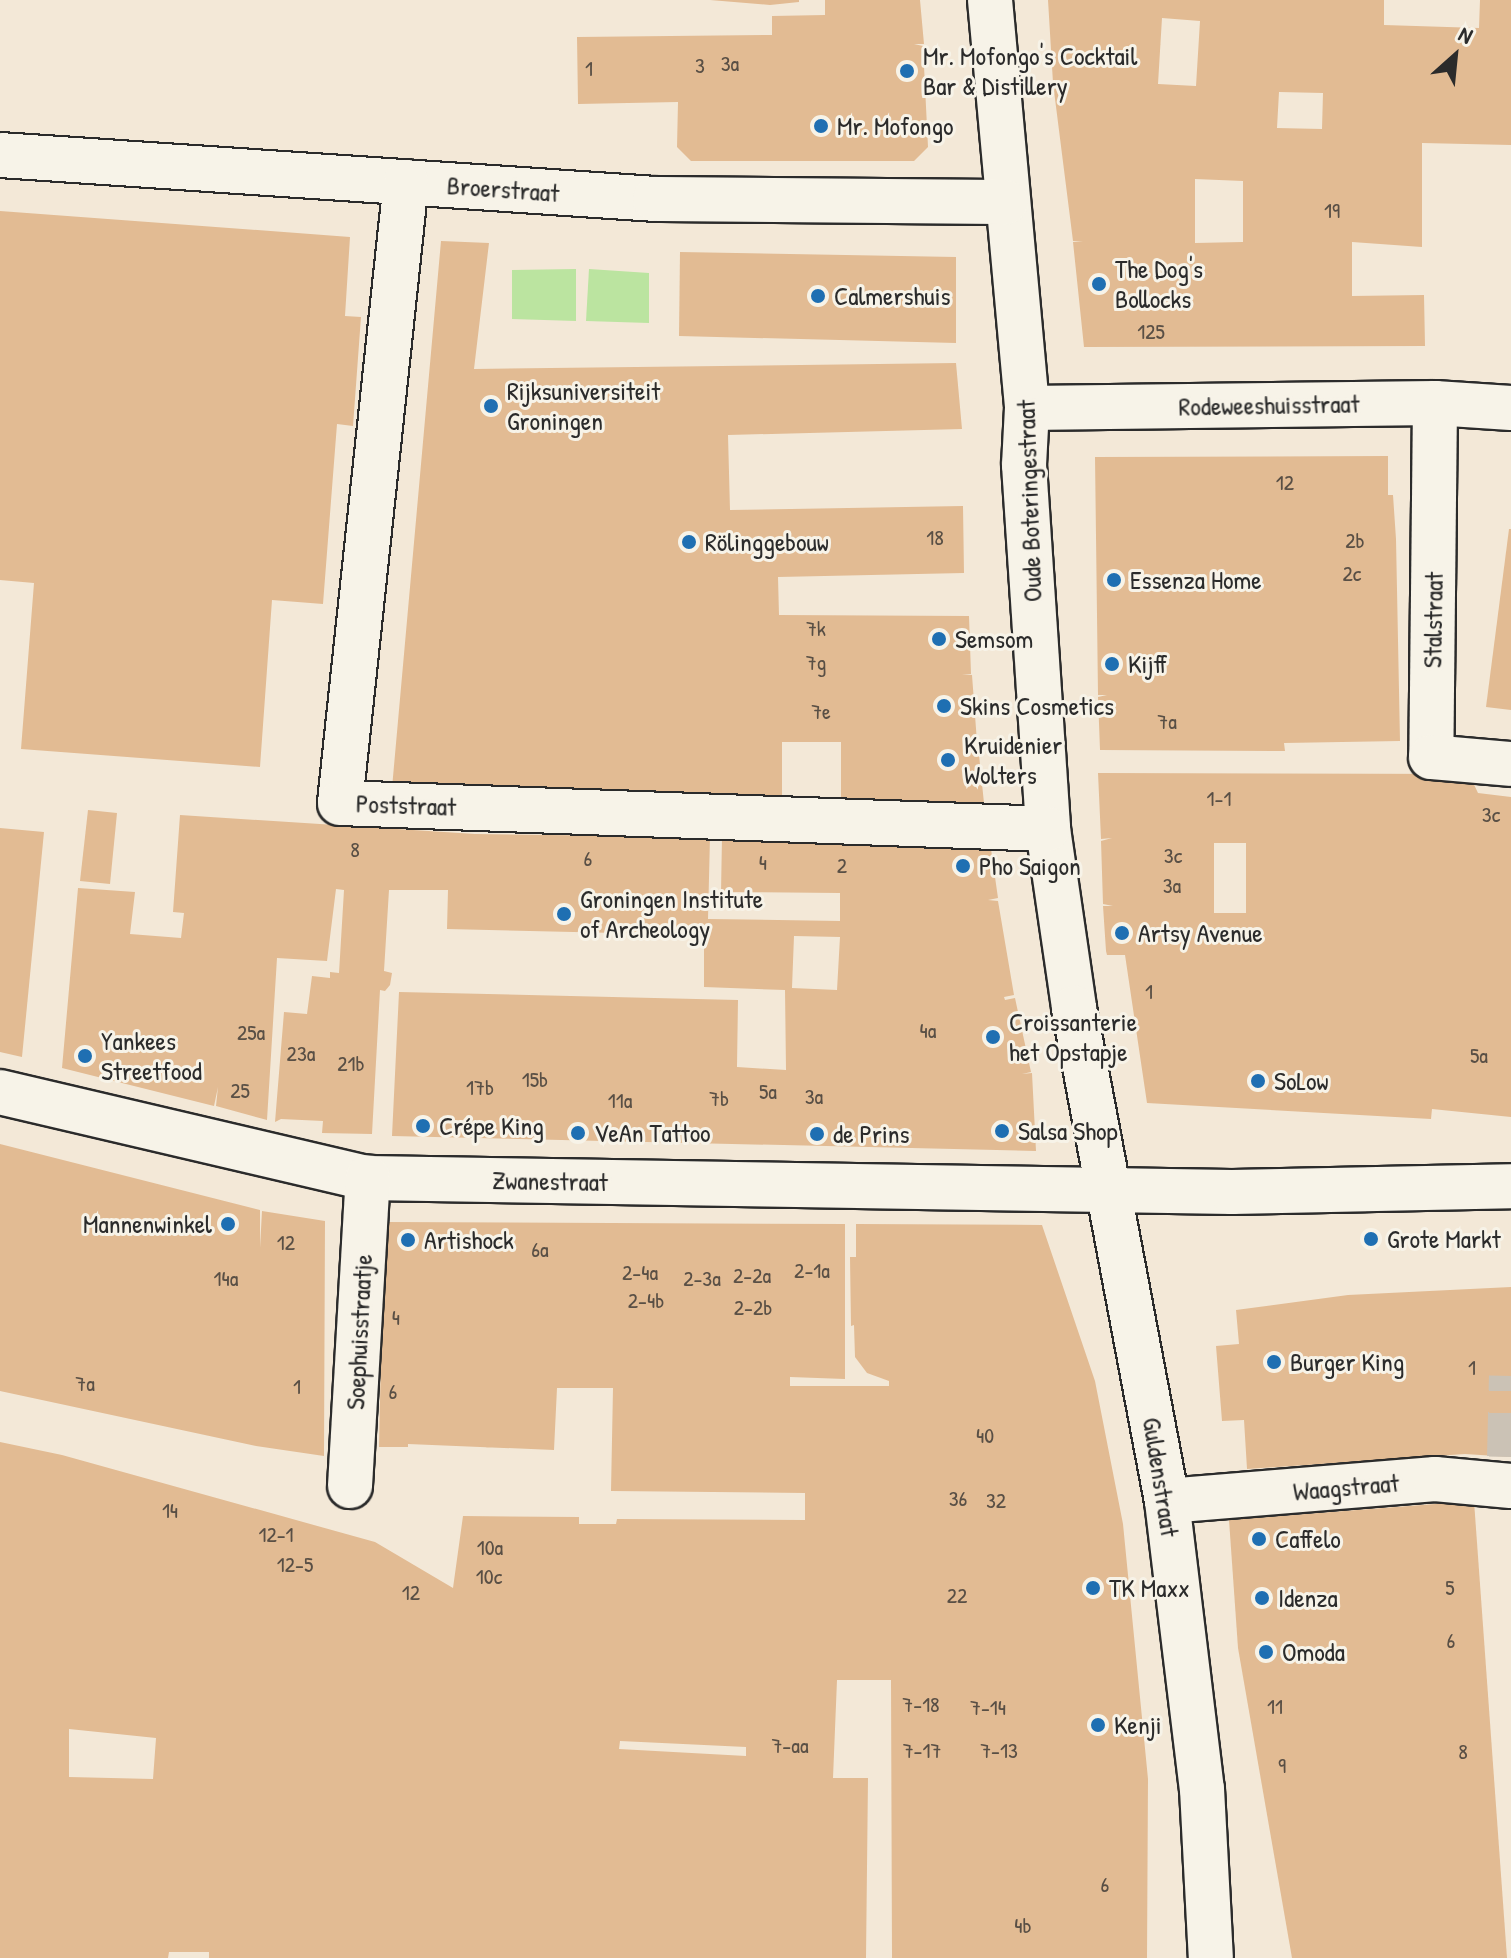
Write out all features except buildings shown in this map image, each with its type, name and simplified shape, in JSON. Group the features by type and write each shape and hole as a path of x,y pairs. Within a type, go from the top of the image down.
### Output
{"street":[{"name":"Oude Boteringestraat","path":"990,0 1027,408 1024,465 1048,829 1074,1008 1109,1190"},
{"name":"Broerstraat","path":"0,155 655,199 1006,202"},
{"name":"Poststraat","path":"406,182 340,803 1048,829"},
{"name":"Rodeweeshuisstraat","path":"1027,408 1435,403 1511,408"},
{"name":"Stalstraat","path":"1435,403 1431,757 1511,764"},
{"name":"Zwanestraat","path":"0,1092 368,1178 1109,1190"},
{"name":"Soephuisstraatje","path":"350,1486 368,1178"},
{"path":"1109,1190 1511,1186"},
{"name":"Guldenstraat","path":"1109,1190 1167,1501 1202,1789 1211,1958"},
{"name":"Waagstraat","path":"1167,1501 1435,1479 1510,1483"}],"green space":[{"path":"576,269 576,321 512,319 512,270"},
{"path":"589,269 649,273 649,323 586,321"}],"tunnel":[{"path":"1509,1457 1511,1376"}],"place":[{"name":"Mr. Mofongo's Cocktail Bar & Distillery","path":"907,71"},
{"name":"Mr. Mofongo","path":"821,126"},
{"name":"The Dog's Bollocks","path":"1099,284"},
{"name":"Calmershuis","path":"818,296"},
{"name":"Rijksuniversiteit Groningen","path":"491,406"},
{"name":"Rölinggebouw","path":"689,542"},
{"name":"Essenza Home","path":"1114,580"},
{"name":"Semsom","path":"939,639"},
{"name":"Kijff","path":"1112,664"},
{"name":"Skins Cosmetics","path":"944,706"},
{"name":"Kruidenier Wolters","path":"948,760"},
{"name":"Pho Saigon","path":"963,866"},
{"name":"Groningen Institute of Archeology","path":"564,914"},
{"name":"Artsy Avenue","path":"1122,933"},
{"name":"Croissanterie het Opstapje","path":"993,1037"},
{"name":"Yankees Streetfood","path":"85,1056"},
{"name":"SoLow","path":"1258,1081"},
{"name":"Crépe King","path":"423,1126"},
{"name":"Salsa Shop","path":"1002,1131"},
{"name":"VeAn Tattoo","path":"578,1133"},
{"name":"de Prins","path":"817,1134"},
{"name":"Mannenwinkel","path":"228,1224"},
{"name":"Grote Markt","path":"1371,1239"},
{"name":"Artishock","path":"408,1240"},
{"name":"Burger King","path":"1274,1362"},
{"name":"Caffelo","path":"1259,1539"},
{"name":"TK Maxx","path":"1093,1588"},
{"name":"Idenza","path":"1262,1598"},
{"name":"Omoda","path":"1266,1652"},
{"name":"Kenji","path":"1098,1725"}]}
